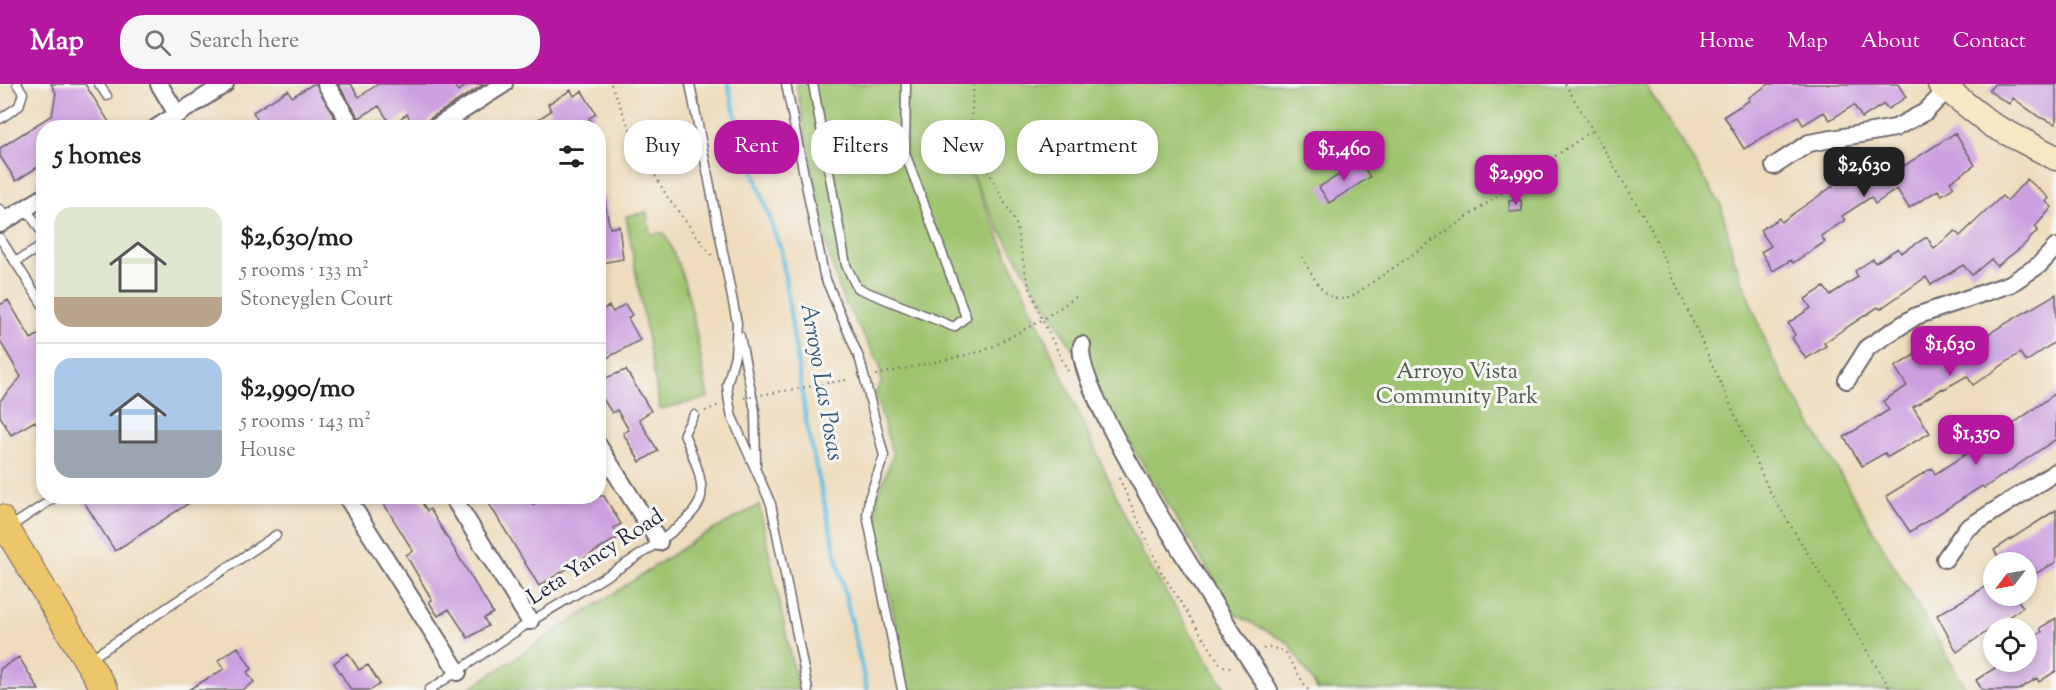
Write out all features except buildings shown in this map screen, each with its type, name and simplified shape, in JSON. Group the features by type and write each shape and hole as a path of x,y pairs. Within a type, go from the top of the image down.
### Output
{"main road":[{"path":"3,523 105,690"}],"street":[{"path":"159,84 177,114"},
{"path":"168,120 225,84"},
{"path":"326,84 348,120"},
{"path":"448,120 504,84"},
{"path":"1774,166 1809,143 1895,128 1925,111 1943,87 1992,125 2056,158"},
{"path":"2,218 36,202"},
{"path":"1847,380 1868,347 1916,316 2010,284 2039,265 2056,247"},
{"path":"1082,345 1080,354 1084,373 1122,450 1269,690"},
{"path":"606,458 659,542"},
{"path":"1945,559 1966,529 2056,472"},
{"path":"351,504 458,672"},
{"path":"457,504 531,621"}],"lane":[{"path":"0,119 19,106 23,93 17,84"},
{"path":"99,84 107,96"},
{"path":"690,84 755,411 757,472"},
{"path":"786,84 824,275 844,319 865,377 884,456 869,498 867,514 902,690"},
{"path":"813,84 846,265 857,288 954,327 966,318 904,153 906,84"},
{"path":"26,208 36,224"},
{"path":"0,238 36,295"},
{"path":"15,262 36,250"},
{"path":"737,324 735,355 727,385 729,402 732,417 771,504 808,690"},
{"name":"Leta Yancy Road","path":"429,690 531,621 659,542 689,519 701,500 700,479 684,433 694,415"},
{"path":"3,523 41,504"},
{"path":"87,661 276,535"}],"path":[{"path":"611,84 635,141 668,198 728,278"},
{"path":"974,84 971,119 976,148 1017,224 1027,280 1042,320"},
{"path":"1565,84 1649,225 1769,490 1891,690"},
{"path":"1302,257 1328,297 1340,301 1351,297 1496,200 1593,130"},
{"path":"744,399 865,377 984,351 1042,320 1080,295"}],"green space":[{"name":"Arroyo Vista Community Park","path":"796,84 1645,84 1721,205 1734,259 1772,358 1967,690 1318,690 1289,643 1235,614 998,227 972,174 1005,174 1005,120 921,120 921,174 971,174 1142,553 1226,690 908,690 879,540 877,498 893,455 875,393 881,383 880,365 842,297 829,255 813,174 909,174 909,120 811,120 811,162"},
{"path":"647,212 650,234 664,233 681,272 692,313 708,398 660,409 626,216"},
{"path":"759,505 798,690 467,690 693,541"}],"waterway":[{"name":"Arroyo Las Posas","path":"728,84 739,130 781,250 807,427 867,690"}]}
